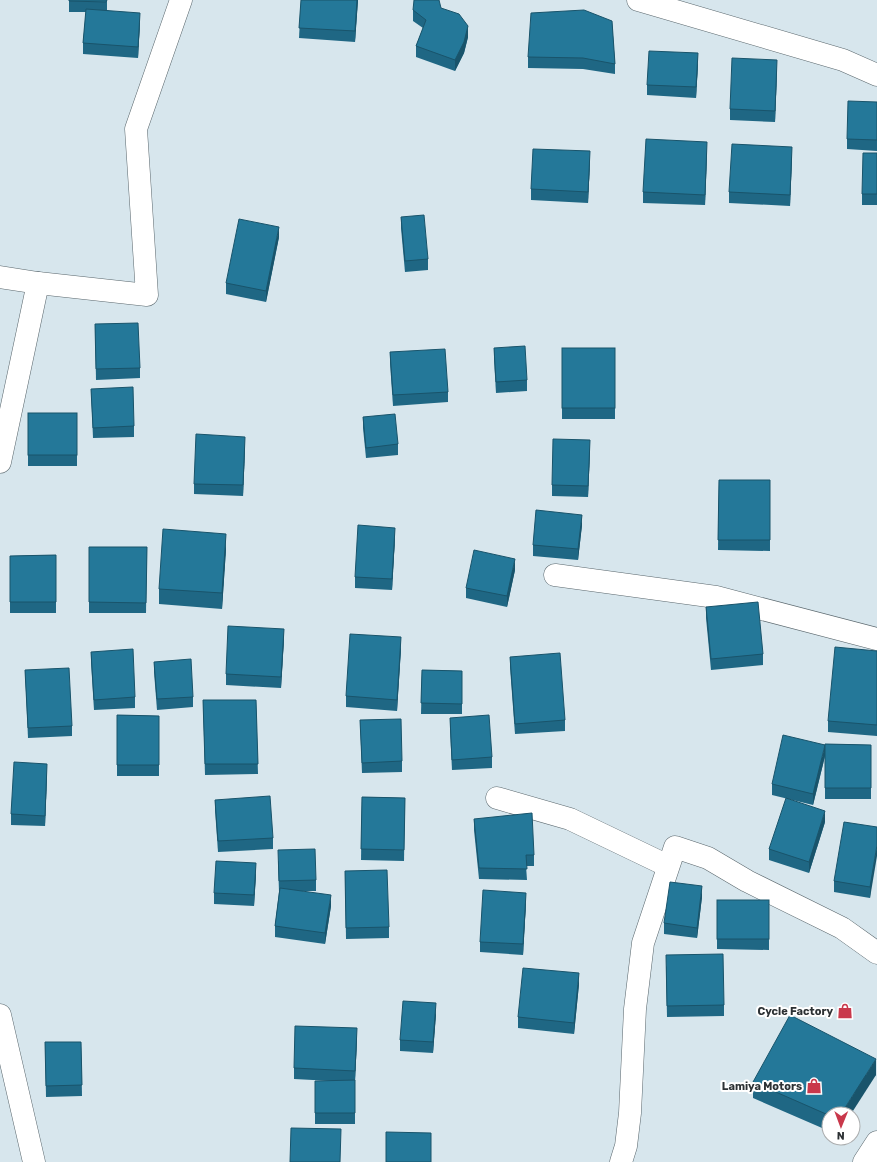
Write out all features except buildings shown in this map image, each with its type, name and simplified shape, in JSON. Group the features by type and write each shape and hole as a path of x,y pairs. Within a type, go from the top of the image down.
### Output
{"street":[{"path":"0,277 38,283 147,295 136,129 181,0"},
{"path":"638,0 843,60 877,75"},
{"path":"0,462 38,283"},
{"path":"555,575 716,597 877,639"},
{"path":"497,798 570,819 668,866"},
{"path":"621,1162 626,1146 630,1113 635,1009 643,943 675,847 708,858 747,881 842,928 877,953"},
{"path":"0,1015 5,1060 34,1162"},
{"path":"864,1162 877,1142"}],"place":[{"name":"Cycle Factory","path":"845,1011"},
{"name":"Lamiya Motors","path":"814,1086"}]}
